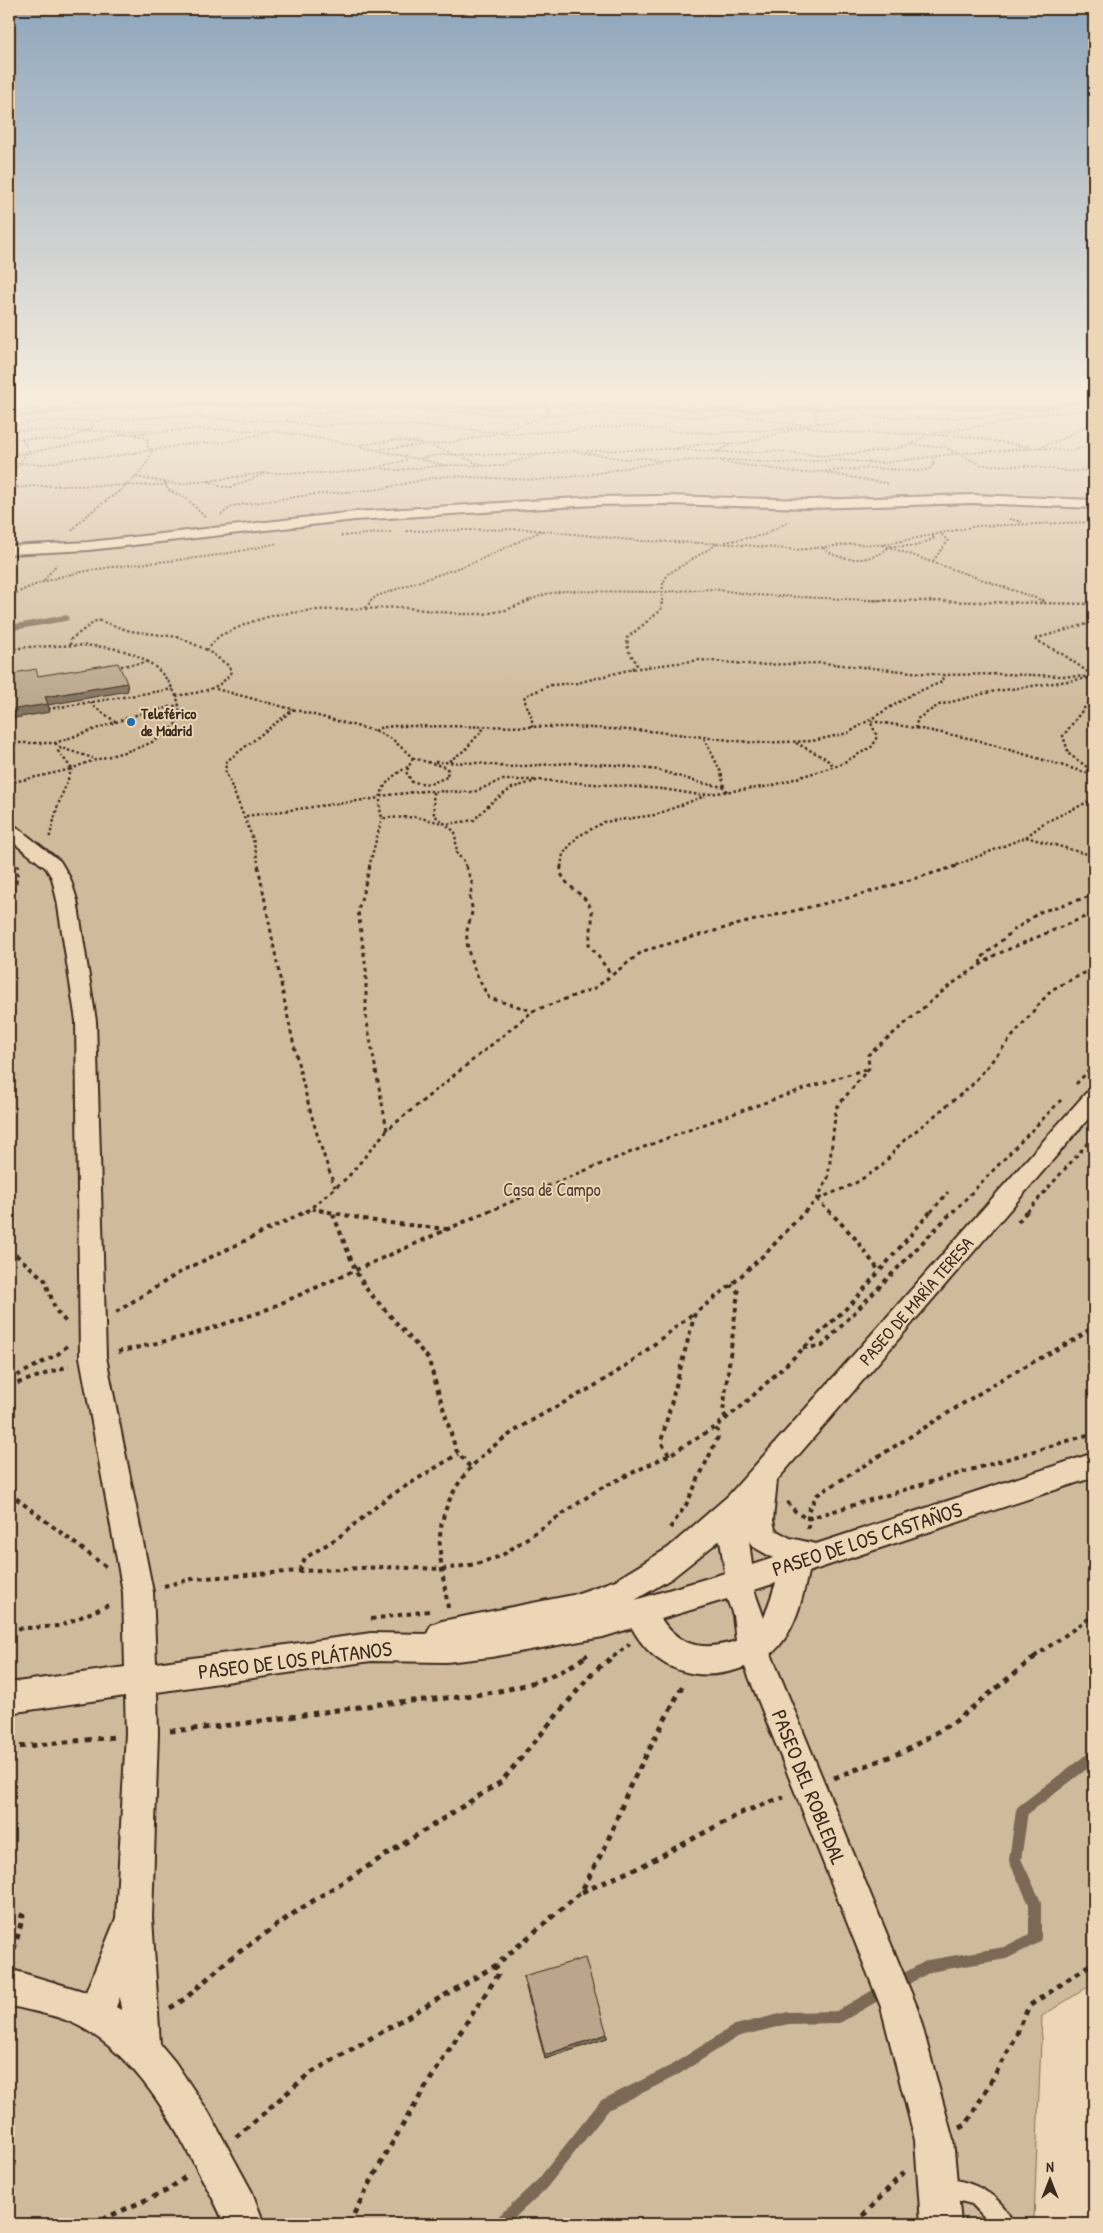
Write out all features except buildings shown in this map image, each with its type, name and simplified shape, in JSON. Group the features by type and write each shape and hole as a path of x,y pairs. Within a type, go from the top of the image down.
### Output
{"street":[{"path":"9,550 62,547 213,527 594,501 666,500 810,504 966,499"},
{"path":"978,499 1094,504"},
{"path":"9,830 53,865 61,878 86,1021 88,1341 138,1592 142,1733 134,1917 142,2038 212,2158 238,2206 244,2224"},
{"name":"PASEO DE MARÍA TERESA","path":"640,1610 672,1560 711,1531 763,1477 1084,1092"},
{"name":"PASEO DE LOS CASTAÑOS","path":"640,1610 739,1581 1094,1465"},
{"path":"371,1647 569,1610 608,1598 640,1610 666,1649 678,1656 710,1662 736,1656 752,1649 765,1640 777,1623 785,1603 810,1557 775,1546 762,1537 759,1520 763,1477"},
{"name":"PASEO DEL ROBLEDAL","path":"738,1505 734,1549 739,1581 748,1615 752,1649 899,2007 934,2140"},
{"name":"PASEO DE LOS PLÁTANOS","path":"9,1698 371,1647 446,1648 492,1643 603,1623 640,1610"},
{"path":"95,2015 134,1917"},
{"path":"9,1987 63,2002 95,2015 126,2036 142,2038"},
{"path":"934,2140 940,2206"}],"lane":[{"path":"940,2206 966,2190 978,2194 988,2203 1003,2224"}],"path":[{"path":"62,547 63,537 80,520 108,499"},
{"path":"187,499 213,527 232,506 276,499"},
{"path":"632,670 637,664 628,650 627,638 634,630 660,610 662,592 668,574 718,543 764,535 811,508 810,504"},
{"path":"883,545 931,534 1006,524 1094,522"},
{"path":"340,536 450,530 542,531 641,541 718,543 797,550 854,544 916,546 934,538 931,534"},
{"path":"365,609 367,604 376,596 475,562 542,531"},
{"path":"932,561 948,541 940,533"},
{"path":"9,598 16,592 44,581 78,574 218,555 284,542"},
{"path":"883,545 903,550 950,570 1049,602"},
{"path":"823,548 837,556 866,558 886,551 889,547"},
{"path":"207,650 216,638 261,618 318,610 399,607 460,614 484,614 506,610 546,594 565,591 662,592 713,589 755,595 821,599 902,602 1049,602 1094,604"},
{"path":"70,645 71,639 97,620 130,631 178,637 222,659 230,669 225,682 215,689"},
{"path":"1094,622 1079,628 1039,636 1034,639 1064,655 1094,677"},
{"path":"9,638 13,649"},
{"path":"9,650 70,645 101,645 121,649 142,657 148,662 173,689 180,705 176,724 163,736 151,742 94,758 72,769 9,783"},
{"path":"532,727 532,718 525,707 525,696 551,685 578,683 632,670 700,660 758,665 823,663 943,676 1000,674 1094,677"},
{"path":"110,668 148,662"},
{"path":"375,731 379,728 394,726 574,727 756,743 796,743 835,737 870,721 912,694 942,682 943,676"},
{"path":"916,728 917,719 939,705 990,692 1094,677"},
{"path":"48,709 173,689"},
{"path":"176,696 215,689 294,709 375,731 392,739 413,758 434,762 448,761 508,767 572,763 615,765 658,770 701,783 724,787"},
{"path":"1094,695 1062,736 1063,748 1068,754 1094,773"},
{"path":"91,702 93,706 116,722"},
{"path":"9,743 55,743 161,707 180,705"},
{"path":"294,709 228,762 225,770 246,816 253,839 297,1058 324,1158 336,1187"},
{"path":"870,721 973,739 1094,773"},
{"path":"611,974 590,944 592,912 586,899 563,879 560,872 563,854 577,837 604,822 655,815 710,795 771,786 834,766 872,746 877,736 870,721"},
{"path":"448,761 464,750 485,727"},
{"path":"703,737 721,772 724,787 729,792"},
{"path":"55,743 61,748 94,758"},
{"path":"796,743 826,758 834,766"},
{"path":"61,748 58,751 72,769"},
{"path":"413,758 406,775 412,781 424,784 438,782 447,777 448,770 434,762"},
{"path":"386,1130 366,1017 366,969 358,911 382,818 379,810 380,791 383,784 408,767"},
{"path":"38,852 47,847 58,805 72,769"},
{"path":"246,816 380,797 433,792 474,792 501,780 539,780 710,795"},
{"path":"382,818 416,817 447,824 474,820 512,788 539,780"},
{"path":"433,792 434,815 447,824 454,832 457,854 464,861 473,886 468,899 472,911 467,923 467,947 478,978 489,998 533,1011"},
{"path":"9,1386 88,1341 182,1270 312,1209 348,1177 386,1130 533,1011 595,988 611,974 644,952 743,923 856,896 956,867 1026,837 1044,823 1094,799"},
{"path":"1026,837 1094,856"},
{"path":"9,859 18,866 18,875 14,890 9,898"},
{"path":"981,964 980,959 1014,930 1040,912 1094,894"},
{"path":"454,1633 448,1608 442,1518 448,1503 470,1467 491,1446 610,1376 695,1313 730,1285 818,1199 828,1178 836,1108 869,1068 868,1055 915,1017 949,986 994,955 1094,913"},
{"path":"818,1199 854,1184 882,1166 901,1143 971,1086 1051,990 1094,968"},
{"path":"1084,1092 1094,1065"},
{"path":"9,1380 58,1354 88,1341 187,1336 261,1312 356,1272 589,1167 780,1096 869,1068"},
{"path":"803,1348 822,1346 1067,1093"},
{"path":"9,1629 60,1626 138,1592 192,1579 383,1567 444,1569 476,1564 501,1556 599,1489 669,1455 714,1428 854,1300 948,1192"},
{"path":"818,1199 854,1236 880,1272"},
{"path":"312,1209 332,1214 448,1229"},
{"path":"332,1214 356,1272 386,1314 428,1358 448,1430 458,1454 470,1467"},
{"path":"9,1249 45,1280 56,1311 88,1341"},
{"path":"726,1418 723,1414 738,1292 730,1285"},
{"path":"669,1455 660,1442 695,1313"},
{"path":"810,1557 807,1519 810,1504 817,1494 1007,1376 1076,1339 1094,1326"},
{"path":"672,1560 667,1544 668,1532 686,1504 718,1437 718,1431 714,1428"},
{"path":"807,1519 1094,1433"},
{"path":"300,1572 302,1561 305,1558 339,1537 388,1497 458,1454"},
{"path":"9,1493 138,1592"},
{"path":"142,2038 168,2010 186,1998 228,1960 294,1913 501,1782 593,1672 640,1610"},
{"path":"92,2224 166,2191 212,2158 309,2074 495,1966 581,1892 642,1866 743,1812 809,1788 858,1767 908,1750 957,1720 1042,1651 1094,1615"},
{"path":"9,1748 142,1733 259,1724 396,1702 522,1688 560,1673 590,1652 605,1634 603,1623"},
{"path":"581,1892 606,1845 630,1786 696,1660"},
{"path":"9,1912 23,1916 9,1968"},
{"path":"855,2224 934,2140 966,2125 1012,2044 1029,2006 1094,1962"},
{"path":"349,2224 369,2182 420,2092 498,1975 499,1971 495,1966"}],"green space":[{"name":"Casa de Campo","path":"9,499 1094,499 1094,1983 1042,2016 1034,2219 1031,2224 9,2224"}],"waterway":[{"path":"9,628 66,618"},
{"path":"898,1983 929,1966 1005,1953 1035,1938 1035,1903 1015,1860 1022,1811 1094,1756"},
{"path":"499,2224 542,2184 605,2105 673,2071 736,2031 788,2018 838,2017 885,1990"}],"place":[{"name":"Teleférico de Madrid","path":"131,722"}]}
